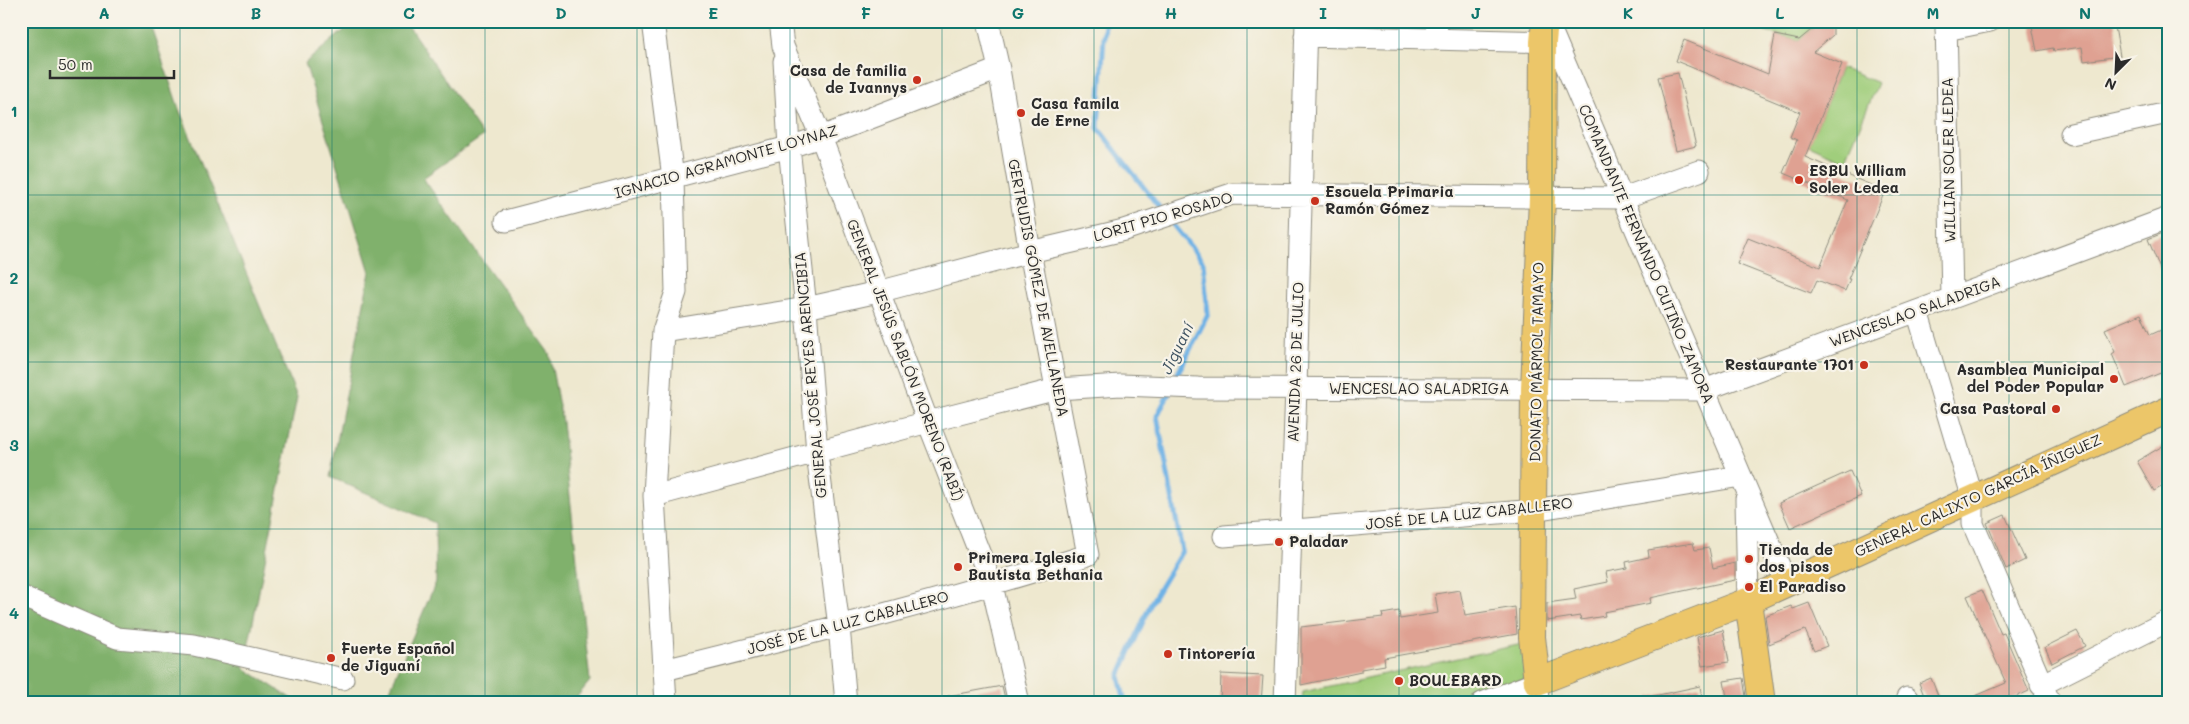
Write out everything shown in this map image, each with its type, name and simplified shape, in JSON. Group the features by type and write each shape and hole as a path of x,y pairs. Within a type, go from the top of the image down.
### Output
{"main road":[{"name":"DONATO MÁRMOL TAMAYO","path":"1537,693 1532,637 1534,389 1548,32"},
{"name":"GENERAL CALIXTO GARCÍA ÍÑIGUEZ","path":"1537,693 1787,584 2168,410"},
{"name":"COMANDANTE FERNANDO CUTIÑO ZAMORA","path":"1748,601 1762,703"}],"street":[{"path":"653,21 673,178 676,292 663,331 654,496 666,703"},
{"name":"GENERAL JESÚS SABLÓN MORENO (RABÍ)","path":"780,21 783,46 821,137 878,292 992,585 1019,703"},
{"name":"GERTRUDIS GÓMEZ DE AVELLANEDA","path":"988,21 999,69 1030,252 1088,555"},
{"path":"1946,26 1990,21"},
{"name":"WILLIAN SOLER LEDEA","path":"1946,26 1952,298"},
{"path":"1305,28 1548,32"},
{"name":"AVENIDA 26 DE JULIO","path":"1285,703 1296,388 1305,28"},
{"name":"COMANDANTE FERNANDO CUTIÑO ZAMORA","path":"1548,32 1623,198 1787,584"},
{"name":"GENERAL JOSÉ REYES ARENCIBIA","path":"783,46 789,147 806,308 817,453 839,627 846,703"},
{"name":"IGNACIO AGRAMONTE LOYNAZ","path":"506,222 789,147 821,137 999,69"},
{"path":"2071,134 2168,113"},
{"name":"LORIT PIO ROSADO","path":"663,331 806,308 878,292 1030,252 1124,230 1232,194 1623,198 1699,171"},
{"name":"WENCESLAO SALADRIGA","path":"654,496 1057,389 1121,385 1198,388 1704,390 2168,218"},
{"path":"1917,311 1973,499 1974,524 2046,698 2168,621"},
{"name":"COMANDANTE FERNANDO CUTIÑO ZAMORA","path":"1743,481 1748,601"},
{"name":"JOSÉ DE LA LUZ CABALLERO","path":"1224,536 1534,510 1743,481"},
{"name":"JOSÉ DE LA LUZ CABALLERO","path":"664,670 839,627 992,585 1088,555"},
{"path":"21,596 118,638 194,645 343,679"},
{"name":"GENERAL CALIXTO GARCÍA ÍÑIGUEZ","path":"1482,703 1537,693"}],"green space":[{"path":"21,21 149,21 179,109 297,397 244,668 298,703 21,703"},
{"path":"355,21 405,21 483,136 423,178 549,353 562,422 590,681 572,703 366,703 386,699 436,582 435,523 330,477 370,272 305,63"},
{"path":"1720,21 1817,21 1817,25 1799,40"},
{"path":"1841,68 1878,83 1845,161 1809,145"},
{"path":"1527,643 1525,680 1466,703 1302,703 1303,692"}],"building":[{"path":"1822,21 1833,21 1833,35 1813,52 1842,64 1805,157 1885,191 1848,279 1850,279 1845,291 1817,280 1811,293 1737,264 1748,238 1820,267 1848,200 1783,173 1797,140 1790,137 1800,112 1676,61 1684,40 1768,74 1775,35 1799,40"},
{"path":"2031,21 2114,21 2120,56 2084,61 2082,47 2054,51 2053,48 2037,51"},
{"path":"1678,73 1696,146 1676,151 1658,77"},
{"path":"2168,231 2168,283 2166,284 2148,239"},
{"path":"2141,314 2150,335 2168,327 2168,370 2126,387 2112,354 2115,352 2105,329"},
{"path":"2168,443 2168,483 2154,491 2137,461"},
{"path":"1850,471 1861,496 1790,528 1779,503"},
{"path":"2005,515 2025,560 2006,569 1987,523"},
{"path":"1693,543 1695,550 1709,548 1713,568 1735,563 1735,580 1650,598 1651,603 1604,612 1605,616 1581,620 1580,616 1547,621 1547,603 1576,599 1574,589 1608,582 1606,572 1627,568 1626,562 1649,557 1648,550"},
{"path":"1460,590 1465,615 1515,607 1517,634 1384,658 1385,665 1361,669 1361,672 1301,685 1301,627 1383,617 1382,614 1399,611 1400,619 1438,613 1435,594"},
{"path":"1982,590 2001,634 2004,633 2029,691 2002,703 1959,703 2006,683 1967,596"},
{"path":"1809,603 1827,646 1814,651 1805,630 1769,644 1765,616 1791,606 1793,609"},
{"path":"1723,630 1729,662 1702,666 1697,637"},
{"path":"2077,631 2085,646 2052,663 2045,647"},
{"path":"1221,674 1263,676 1261,703 1220,703"},
{"path":"1743,678 1747,703 1728,703 1724,681"},
{"path":"1931,678 1941,703 1927,703 1919,683"},
{"path":"1002,686 1006,703 949,703 948,696"},
{"path":"1700,686 1703,703 1650,703 1649,697"}],"waterway":[{"name":"Jiguaní","path":"1105,21 1098,128 1162,211"},
{"name":"Jiguaní","path":"1169,220 1203,262 1208,314 1174,381"},
{"name":"Jiguaní","path":"1125,703 1119,676 1152,601 1182,551 1157,416 1170,391"}],"place":[{"name":"Casa de familia de Ivannys","path":"917,80"},
{"name":"Casa famila de Erne","path":"1021,113"},
{"name":"ESBU William Soler Ledea","path":"1799,180"},
{"name":"Escuela Primaria Ramón Gómez","path":"1315,201"},
{"name":"Restaurante 1701","path":"1864,365"},
{"name":"Asamblea Municipal del Poder Popular","path":"2114,379"},
{"name":"Casa Pastoral","path":"2056,409"},
{"name":"Paladar","path":"1279,542"},
{"name":"Tienda de dos pisos","path":"1749,559"},
{"name":"Primera Iglesia Bautista Bethania","path":"958,567"},
{"name":"El Paradiso","path":"1749,587"},
{"name":"Tintorería","path":"1168,654"},
{"name":"Fuerte Español de Jiguaní","path":"331,658"},
{"name":"BOULEBARD","path":"1399,681"}]}
